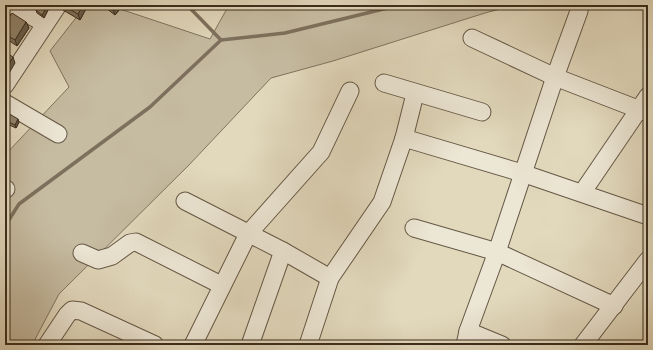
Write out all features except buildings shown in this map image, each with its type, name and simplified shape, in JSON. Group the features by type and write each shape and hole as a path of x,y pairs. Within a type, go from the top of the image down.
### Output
{"street":[{"path":"12,5 45,24"},
{"path":"5,85 58,5"},
{"path":"502,345 467,338 497,252 522,173 579,10"},
{"path":"472,38 555,77 645,106 582,193"},
{"path":"384,84 482,112"},
{"path":"193,345 221,285 248,234 321,152 350,91"},
{"path":"308,345 330,278 382,202 404,138 415,94"},
{"path":"5,103 58,134"},
{"path":"404,138 522,173 648,216"},
{"path":"185,201 283,251 330,278"},
{"path":"414,228 497,252 614,306"},
{"path":"82,253 98,260 112,256 126,245 136,242 221,285"},
{"path":"250,345 283,251"},
{"path":"583,345 646,267"},
{"path":"47,345 72,310 81,311 155,345"}],"shaded area":[{"path":"86,5 108,5 210,39 229,5 515,5 333,61 271,78 189,165 59,294 32,345 5,345 5,155 69,87 50,51"}],"waterway":[{"path":"187,5 221,40"},
{"path":"5,226 19,204 150,107 221,40 285,33 400,5"}]}
